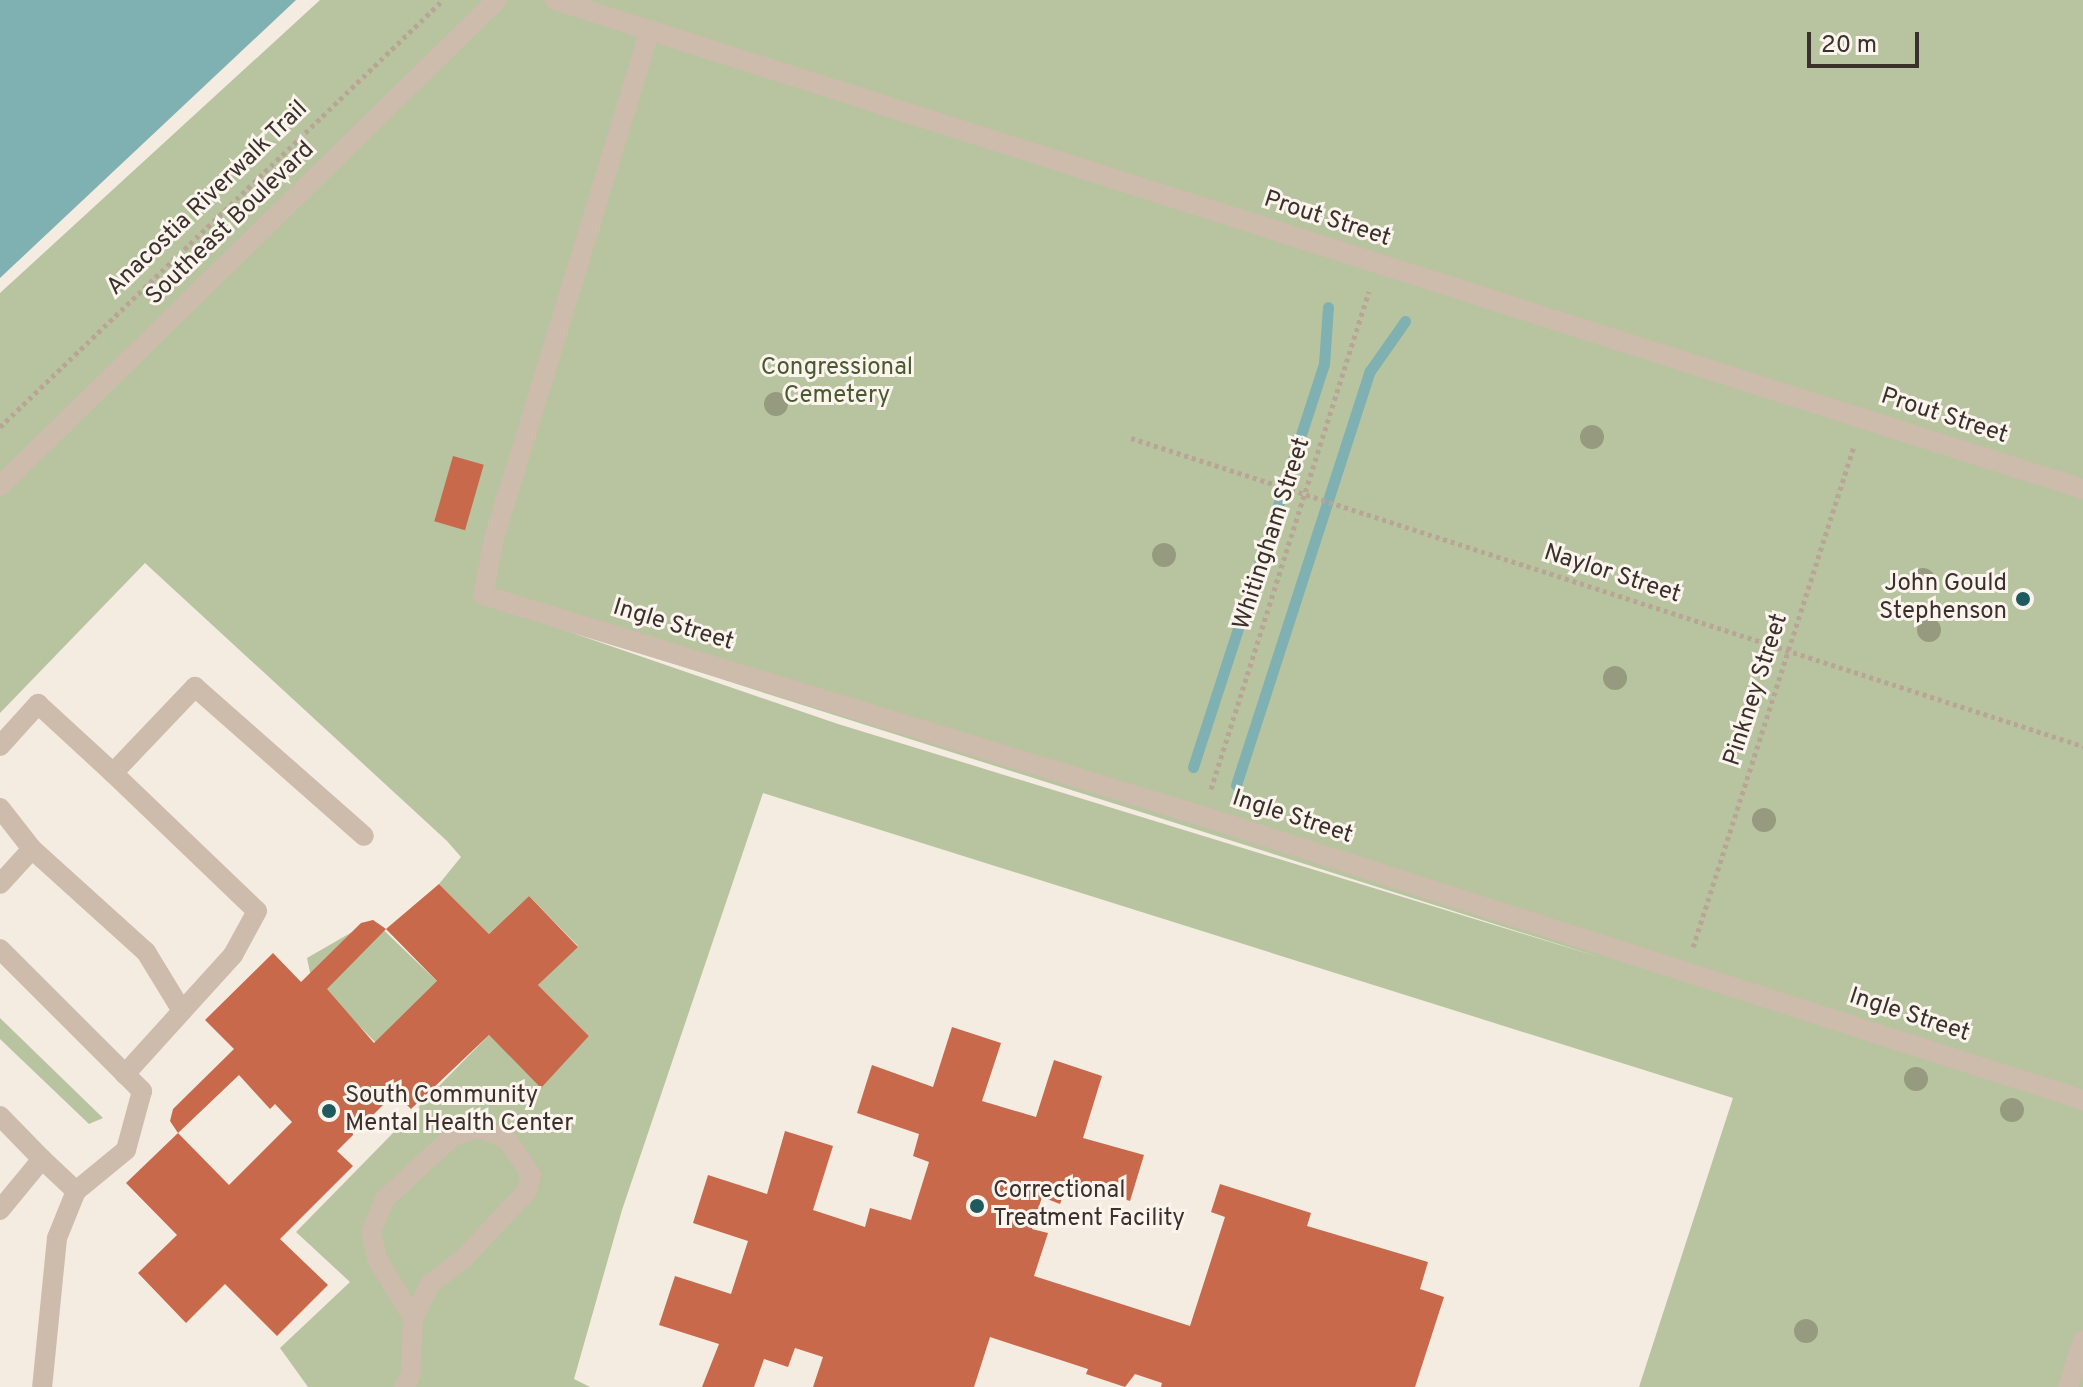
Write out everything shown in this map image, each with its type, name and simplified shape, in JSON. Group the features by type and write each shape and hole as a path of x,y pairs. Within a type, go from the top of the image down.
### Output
{"street":[{"name":"Southeast Boulevard","path":"0,486 497,0"},
{"name":"Prout Street","path":"555,0 2083,489"},
{"name":"Ingle Street","path":"650,30 494,539 483,595 1202,816 2083,1100"},
{"path":"113,773 195,687 364,836"},
{"path":"0,746 38,704 257,911 233,955 125,1074"},
{"path":"0,808 32,849 146,952 182,1011"},
{"path":"0,884 32,849"},
{"path":"0,949 142,1091 126,1150 76,1191 57,1238 42,1387"},
{"path":"0,1116 76,1191"},
{"path":"404,1387 411,1374 413,1318 430,1284 463,1259 527,1191 531,1175 507,1139 478,1128 453,1136 385,1199 371,1232 377,1259 413,1318"},
{"path":"0,1210 42,1159"},
{"path":"2068,1387 2083,1340"}],"path":[{"name":"Anacostia Riverwalk Trail","path":"0,427 443,0"},
{"name":"Whitingham Street","path":"1202,816 1378,264"},
{"name":"Pinkney Street","path":"1685,972 1863,419"},
{"name":"Naylor Street","path":"1131,438 2083,746"}],"green space":[{"name":"Congressional Cemetery","path":"320,0 2083,0 2083,1387 1639,1387 1733,1098 763,793 622,1210 574,1379 590,1387 308,1387 280,1348 350,1282 296,1232 489,1035 541,1087 589,1036 538,985 578,946 529,896 489,934 439,884 461,857 447,841 145,563 0,713 0,293","holes":["488,604 1602,958 838,724"]},
{"path":"373,920 440,984 377,1044 311,977 307,958"},
{"path":"0,1018 103,1118 89,1124 0,1039"}],"water":[{"path":"0,0 296,0 0,278"}],"building":[{"path":"453,456 484,465 465,530 434,521"},
{"name":"South Community Mental Health Center","path":"439,884 489,934 529,896 578,947 538,985 589,1036 541,1088 489,1035 411,1109 395,1093 337,1151 353,1166 280,1239 328,1285 277,1336 225,1284 186,1323 138,1273 177,1235 126,1183 178,1133 170,1121 173,1109 234,1049 205,1020 273,953 301,982 361,923 373,920 386,929","holes":["386,929 437,981 374,1043 327,989","239,1075 270,1109 275,1104 292,1122 229,1185 178,1133"]},
{"name":"Correctional Treatment Facility","path":"952,1027 1001,1043 982,1101 1036,1117 1054,1060 1102,1076 1083,1138 1144,1155 1130,1201 1068,1181 1060,1204 1042,1197 1032,1229 1048,1233 1034,1276 1190,1326 1225,1217 1211,1212 1220,1184 1311,1213 1307,1226 1428,1262 1420,1289 1444,1297 1415,1387 1161,1387 1162,1383 1135,1374 1125,1387 1086,1374 1088,1369 990,1337 974,1387 813,1387 823,1357 795,1348 788,1367 764,1359 754,1387 702,1387 719,1344 659,1325 675,1276 731,1294 748,1241 693,1223 708,1175 767,1194 785,1131 833,1146 813,1210 865,1227 870,1208 911,1220 929,1162 913,1156 919,1134 857,1113 872,1065 933,1087"}],"waterway":[{"path":"1193,767 1324,364 1328,307"},
{"path":"1236,785 1370,371 1405,321"}],"place":[{"name":"John Gould Stephenson","path":"2023,599"},
{"name":"South Community Mental Health Center","path":"329,1111"},
{"name":"Correctional Treatment Facility","path":"977,1206"}]}
